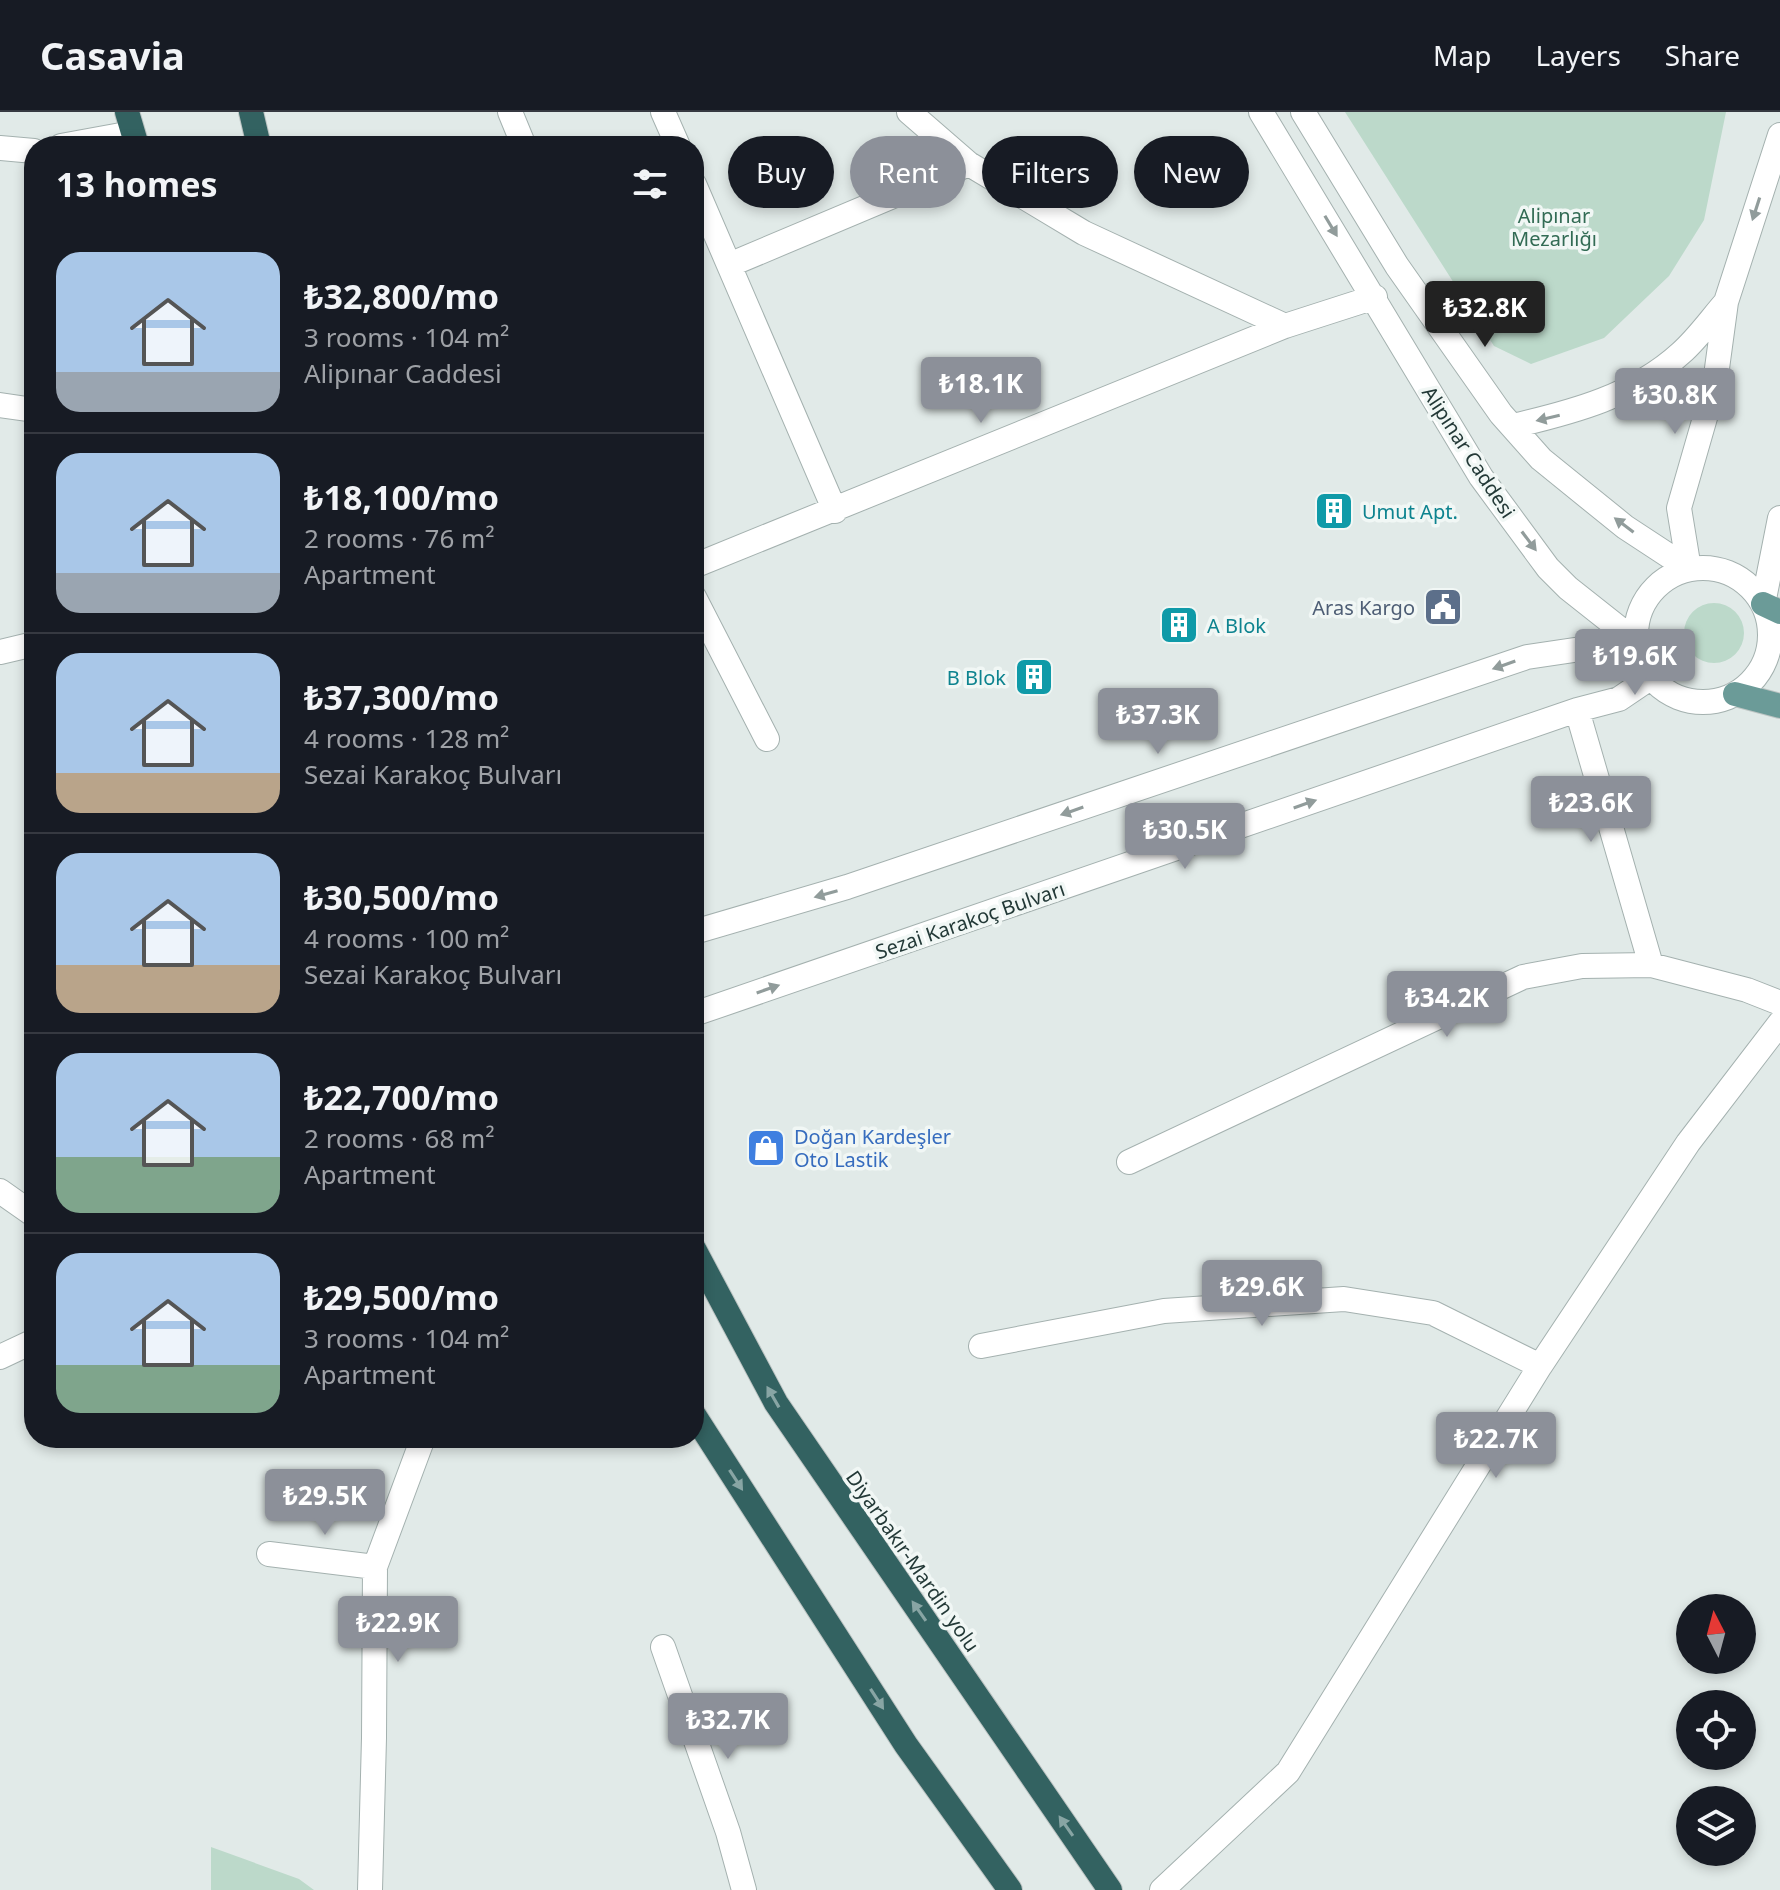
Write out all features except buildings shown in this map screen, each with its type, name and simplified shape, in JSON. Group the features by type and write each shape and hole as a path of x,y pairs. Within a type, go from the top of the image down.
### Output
{"highway":[{"path":"251,112 257,136"},
{"name":"Diyarbakır-Mardin yolu","path":"704,1268 776,1403 1110,1890"},
{"path":"704,1431 906,1745 1010,1890"}],"main road":[{"path":"1735,694 1780,706"}],"street":[{"path":"510,112 520,136"},
{"path":"663,112 674,136"},
{"path":"909,112 969,164 1084,233 1285,326"},
{"name":"Alipınar Caddesi","path":"1261,112 1481,477 1548,568 1568,588 1635,641"},
{"path":"1303,112 1397,266 1513,426 1553,468 1625,527 1689,569"},
{"path":"105,136 132,130"},
{"path":"1689,569 1679,508 1715,383 1726,302 1780,135"},
{"path":"0,148 24,150"},
{"path":"729,265 969,164"},
{"path":"704,207 835,511"},
{"path":"704,562 1285,326 1375,297"},
{"path":"1513,426 1576,411 1641,384 1682,353 1726,302"},
{"path":"0,405 24,409"},
{"path":"1771,608 1739,579 1715,570 1689,569 1671,576 1655,588 1644,603 1637,621 1635,641 1640,660 1650,678 1664,690 1681,699 1699,703 1718,701 1735,694 1752,681 1764,664 1770,645 1769,624 1771,608 1780,518"},
{"path":"704,616 767,739"},
{"path":"704,929 847,887 1527,657 1635,641"},
{"path":"0,652 24,646"},
{"name":"Sezai Karakoç Bulvarı","path":"704,1011 1577,710 1619,699 1650,678"},
{"path":"1577,710 1651,965"},
{"path":"1129,1162 1523,977 1582,966 1651,965 1747,990 1780,1003"},
{"path":"1162,1890 1288,1772 1540,1366 1688,1143 1780,1023"},
{"path":"0,1191 24,1208"},
{"path":"981,1346 1164,1311 1344,1299 1433,1313 1540,1366"},
{"path":"0,1357 24,1346"},
{"path":"370,1890 375,1567 419,1448"},
{"path":"269,1554 375,1567"},
{"path":"663,1647 728,1832 744,1890"}],"green space":[{"name":"Alipınar Mezarlığı","path":"1345,112 1726,112 1704,220 1669,276 1604,338 1531,364 1494,346"},
{"path":"1714,603 1735,612 1744,633 1735,654 1714,663 1693,654 1684,633 1693,612"},
{"path":"211,1847 299,1879 314,1890 211,1890"}],"place":[{"name":"Umut Apt.","path":"1334,511"},
{"name":"Aras Kargo","path":"1443,607"},
{"name":"A Blok","path":"1179,625"},
{"name":"B Blok","path":"1034,677"},
{"name":"Doğan Kardeşler Oto Lastik","path":"766,1148"}]}
